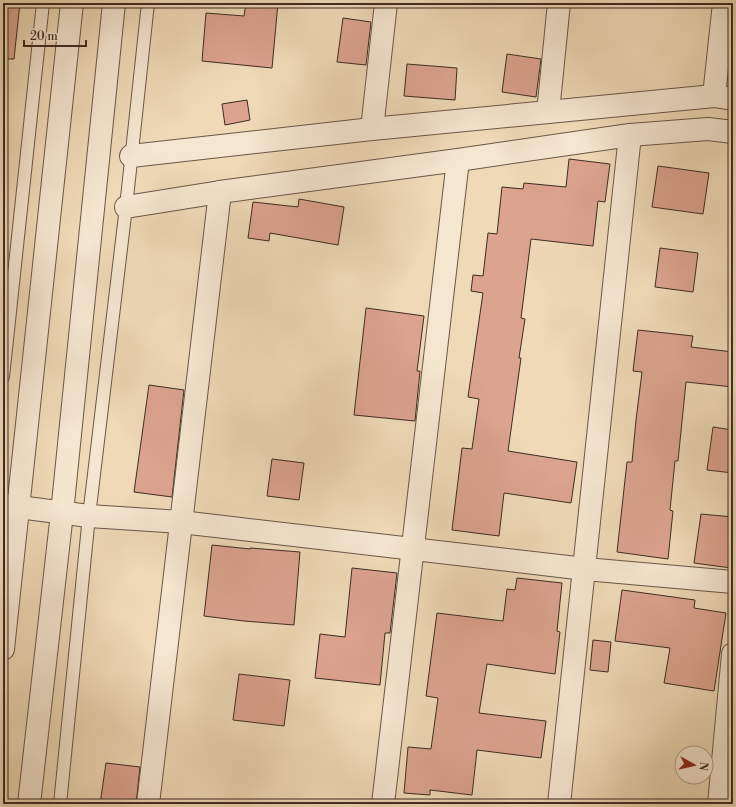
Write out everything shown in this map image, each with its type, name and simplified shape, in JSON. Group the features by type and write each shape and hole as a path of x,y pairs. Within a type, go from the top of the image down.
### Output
{"street":[{"path":"3,648 11,506 72,3"},
{"path":"29,804 62,513 114,3"},
{"path":"372,129 386,3"},
{"path":"548,112 559,3"},
{"path":"131,156 372,129 548,112 723,98 724,3"},
{"path":"126,207 220,192 630,135 708,129 733,132"},
{"path":"559,804 630,135"},
{"path":"383,804 458,160"},
{"path":"148,804 220,192"},
{"path":"11,506 89,516 181,522 584,569 733,582"},
{"path":"719,804 733,654"}],"lane":[{"path":"3,377 43,3"},
{"path":"60,804 89,516 126,207 148,3"}],"building":[{"path":"3,3 20,3 14,59 3,59"},
{"path":"246,3 278,3 272,68 202,61 206,13 244,16"},
{"path":"343,18 371,22 366,65 337,62"},
{"path":"507,54 541,59 536,97 502,92"},
{"path":"407,64 457,68 455,100 404,96"},
{"path":"247,100 250,120 225,125 222,104"},
{"path":"569,159 610,164 605,202 598,201 593,246 531,239 521,318 525,319 519,358 521,358 508,451 577,462 571,503 504,493 499,536 452,530 462,448 472,449 479,399 468,397 483,293 471,291 473,275 483,276 488,233 497,234 502,187 523,189 524,183 566,187"},
{"path":"658,166 709,173 703,214 652,207"},
{"path":"299,199 344,207 338,245 270,233 269,241 248,238 253,202 298,207"},
{"path":"660,248 698,253 693,292 655,287"},
{"path":"366,308 424,316 417,371 420,371 415,421 354,415"},
{"path":"638,330 693,336 691,347 733,352 733,387 686,382 678,461 675,461 670,510 673,511 668,559 617,552 627,462 632,462 642,372 633,371"},
{"path":"149,385 184,390 172,497 134,492"},
{"path":"713,427 733,430 733,473 707,470"},
{"path":"272,459 304,463 299,500 267,496"},
{"path":"701,514 733,517 733,552 731,568 694,563"},
{"path":"212,545 300,552 294,625 204,616"},
{"path":"352,568 397,573 390,633 385,633 380,685 315,678 320,634 345,637"},
{"path":"517,578 562,583 557,631 560,632 555,674 487,664 479,713 546,721 541,758 477,750 472,795 430,790 430,795 404,793 408,747 431,749 438,698 426,696 437,613 503,621 507,589 515,590"},
{"path":"622,590 695,600 694,608 726,613 714,691 664,683 670,648 615,641"},
{"path":"593,640 611,642 608,672 590,670"},
{"path":"239,674 290,680 284,726 233,720"},
{"path":"106,763 140,767 136,804 100,804"}]}
